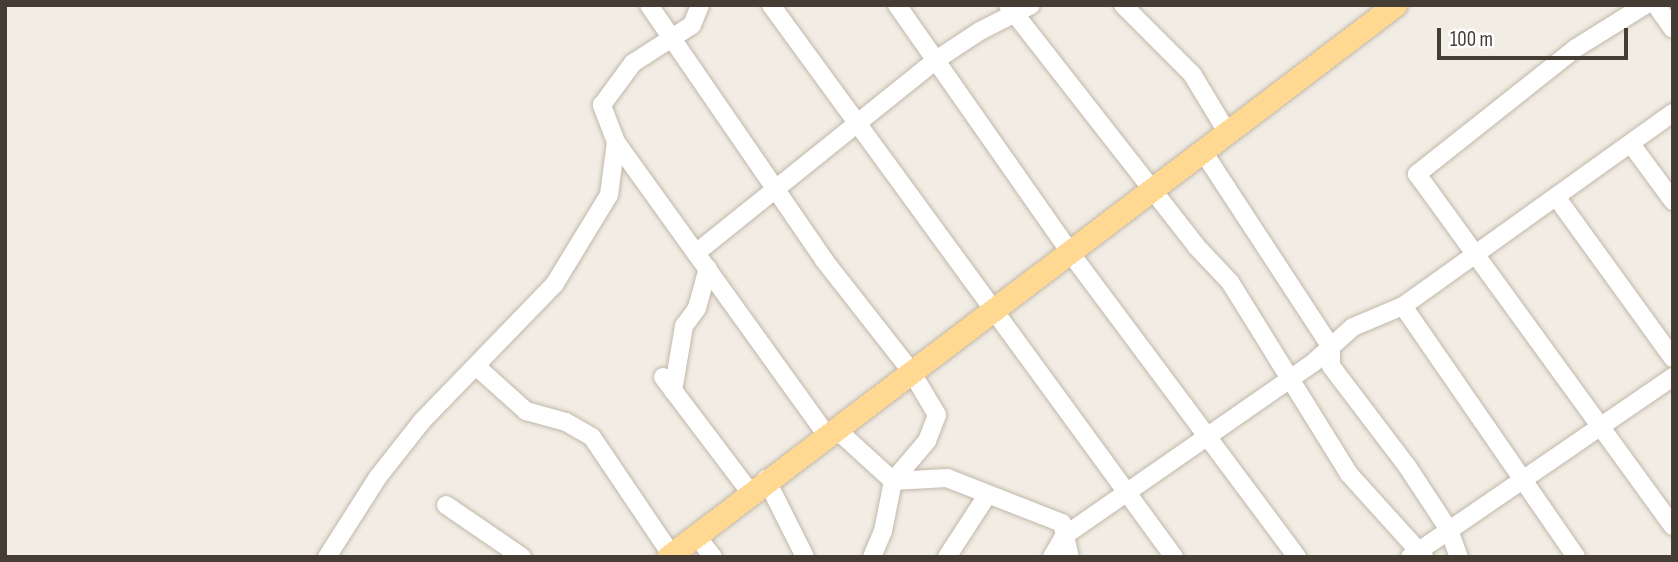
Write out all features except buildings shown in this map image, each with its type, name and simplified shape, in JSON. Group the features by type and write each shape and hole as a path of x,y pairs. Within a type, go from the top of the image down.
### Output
{"main road":[{"path":"669,555 1395,5"}],"street":[{"path":"649,5 776,185 824,260 911,370 937,415 927,441 893,481 883,531 872,557"},
{"path":"701,5 692,25 633,64 602,105 616,142 830,431 893,481 947,478 986,497 1062,523 1070,557"},
{"path":"771,5 1174,557"},
{"path":"897,5 1069,251 1297,557"},
{"path":"1123,5 1192,74 1227,132"},
{"path":"1645,5 1576,48 1417,174 1673,526"},
{"path":"1656,5 1673,29"},
{"path":"696,253 776,185 936,60 1019,9 1196,246 1230,282 1292,377 1310,418 1349,474 1417,555 1449,530 1524,482 1673,377"},
{"path":"1052,557 1064,536 1292,377 1353,327 1404,306 1673,113"},
{"path":"327,557 378,477 422,421 554,285 609,195 616,142"},
{"path":"1631,144 1673,201"},
{"path":"1202,150 1331,347 1331,366 1449,530 1459,557"},
{"path":"1557,198 1673,358"},
{"path":"708,268 697,308 684,326 668,384 758,486 805,557"},
{"path":"1404,306 1576,557"},
{"path":"477,367 526,411 566,422 592,437 669,555"},
{"path":"947,557 986,497"},
{"path":"446,505 522,557"},
{"path":"695,534 713,557"}]}
